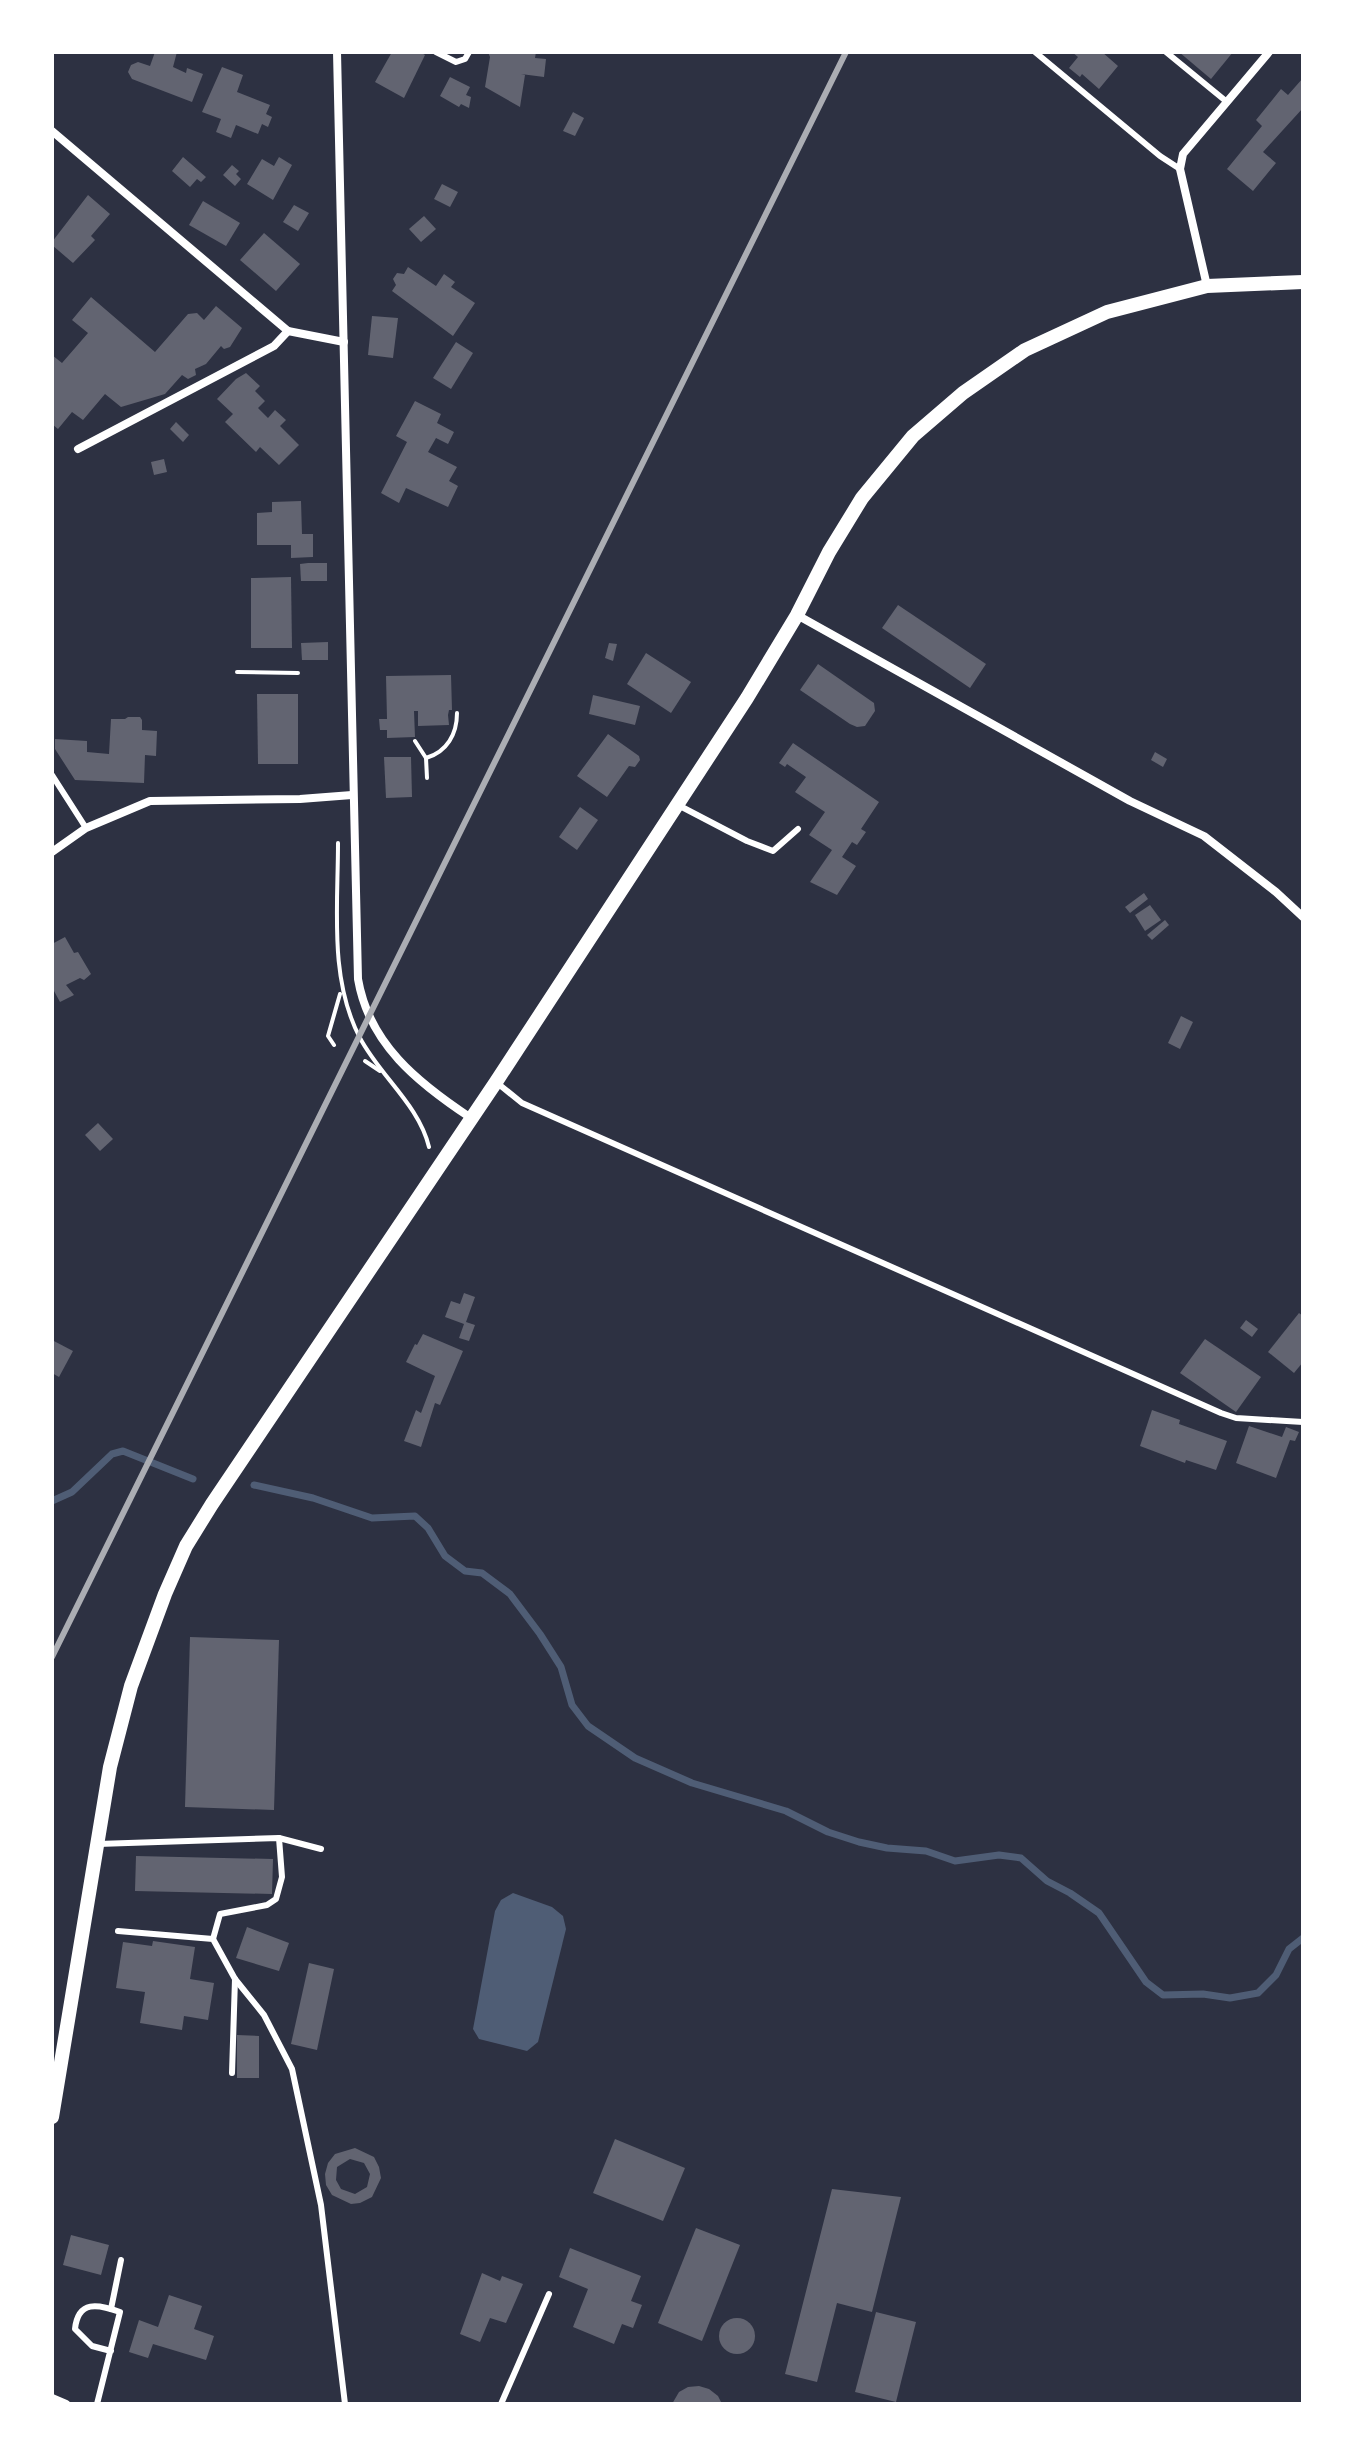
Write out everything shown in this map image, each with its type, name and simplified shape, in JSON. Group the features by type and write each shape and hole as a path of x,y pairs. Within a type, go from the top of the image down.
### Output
{"street":[{"path":"337,52 355,944 362,1001 376,1034 411,1074 471,1118"},
{"path":"1207,286 1180,169 1183,154 1269,52"},
{"path":"52,131 288,331 344,342"},
{"path":"52,2117 110,1767 131,1686 186,1546 678,805 797,615 829,552 862,498 913,436 963,393 1025,350 1107,312 1207,286 1303,282"},
{"path":"78,449 274,346 288,331"},
{"path":"797,615 1130,801 1204,836 1303,917"},
{"path":"52,852 86,828 150,801 300,799 352,795"},
{"path":"52,2398 66,2404"}],"lane":[{"path":"436,52 456,62 465,59 469,52"},
{"path":"1035,52 1160,156 1180,169"},
{"path":"1166,52 1227,102"},
{"path":"52,775 86,828"},
{"path":"678,805 773,851 798,829"},
{"path":"496,1082 522,1103 1221,1413 1236,1418 1303,1422"},
{"path":"279,1838 282,1877 276,1899 267,1905 220,1914 213,1939 235,1979 264,2015 292,2069 321,2205 345,2404"},
{"path":"98,1844 279,1838 321,1849"},
{"path":"118,1931 213,1939"},
{"path":"232,2073 235,1979"},
{"path":"111,2309 121,2260"},
{"path":"501,2404 549,2294"},
{"path":"97,2404 111,2351 120,2312 100,2305 85,2308 76,2318 75,2329 92,2346 111,2351"}],"path":[{"path":"237,672 298,673"},
{"path":"426,758 442,751 457,727 457,713"},
{"path":"415,741 426,758 427,778"},
{"path":"334,1045 328,1036 341,991"},
{"path":"365,1061 384,1074"}],"water":[{"path":"513,1893 552,1907 563,1916 566,1929 538,2042 527,2051 479,2039 473,2029 495,1911 501,1900"}],"building":[{"path":"155,52 177,52 173,67 186,73 187,68 203,74 192,102 132,79 128,72 131,65 138,62 150,66"},
{"path":"392,52 420,52 425,55 404,98 375,82"},
{"path":"488,52 536,52 535,58 546,59 544,77 521,74 525,75 520,107 485,87 490,57"},
{"path":"1072,52 1102,52 1118,66 1099,89 1082,74 1080,77 1069,68 1078,57"},
{"path":"1179,52 1233,52 1211,79"},
{"path":"222,67 243,75 237,92 270,105 266,114 272,117 268,127 262,124 258,134 236,125 231,138 216,132 221,119 202,112"},
{"path":"450,77 470,87 466,95 471,97 469,108 461,104 459,107 440,96"},
{"path":"1303,78 1303,108 1263,152 1276,163 1253,191 1227,169 1262,126 1256,120 1281,89 1288,95"},
{"path":"573,112 584,118 575,136 563,131"},
{"path":"183,157 206,177 201,182 197,179 190,187 172,171"},
{"path":"279,157 292,165 273,200 247,184 262,159 274,166"},
{"path":"232,165 239,171 236,174 241,179 235,186 223,175"},
{"path":"442,184 458,192 450,207 434,199"},
{"path":"88,195 110,214 91,236 95,240 73,263 52,242"},
{"path":"203,201 240,223 226,246 189,225"},
{"path":"294,205 309,213 298,231 283,222"},
{"path":"424,216 436,229 421,242 409,229"},
{"path":"264,233 300,264 276,291 240,260"},
{"path":"408,267 436,286 444,274 455,282 451,287 475,303 453,336 392,291 397,273 404,274"},
{"path":"91,297 155,352 188,314 197,313 204,320 216,306 242,328 230,347 224,349 221,346 206,364 195,369 196,375 188,379 182,375 165,394 121,407 105,394 83,420 72,412 58,429 52,424 52,355 62,363 88,333 72,320"},
{"path":"372,316 398,318 393,358 368,355"},
{"path":"456,342 473,353 451,389 433,378"},
{"path":"246,373 260,386 255,391 265,401 258,408 268,418 275,410 286,420 280,426 299,445 279,465 260,447 256,452 225,422 233,414 217,399"},
{"path":"415,401 441,414 437,423 454,432 448,444 436,438 428,452 457,467 449,481 458,486 448,507 406,488 399,503 381,493 407,442 396,436"},
{"path":"176,422 189,435 183,442 170,429"},
{"path":"164,459 167,472 154,475 151,462"},
{"path":"301,501 302,534 313,534 313,557 291,558 291,545 257,545 257,513 272,512 272,502"},
{"path":"327,563 327,581 301,581 300,564"},
{"path":"291,577 292,648 251,648 251,578"},
{"path":"898,605 986,664 970,688 882,628"},
{"path":"328,642 328,660 302,660 301,643"},
{"path":"609,643 617,644 613,661 605,658"},
{"path":"646,653 691,682 671,713 627,684"},
{"path":"818,664 874,703 875,711 865,726 850,724 800,690"},
{"path":"451,675 449,725 418,726 418,711 414,711 415,737 387,738 387,730 380,730 379,719 387,719 386,676"},
{"path":"257,694 298,694 298,764 258,764"},
{"path":"593,695 640,706 635,725 589,714"},
{"path":"140,717 142,730 157,731 156,756 145,755 144,783 75,780 55,749 55,739 87,741 87,752 109,754 111,719"},
{"path":"608,734 639,756 640,760 635,767 629,766 607,797 577,776"},
{"path":"793,743 879,802 861,829 866,832 857,845 852,842 842,857 856,866 837,895 810,882 832,850 809,835 825,812 795,792 806,777 787,764 785,767 779,763"},
{"path":"1155,752 1167,759 1163,767 1151,760"},
{"path":"384,757 411,757 412,797 386,798"},
{"path":"580,807 598,820 577,850 559,837"},
{"path":"1144,893 1148,899 1130,913 1125,907"},
{"path":"1150,905 1161,920 1145,931 1135,915"},
{"path":"1165,920 1169,925 1152,940 1147,935"},
{"path":"65,937 91,974 84,980 80,978 66,985 74,995 60,1002 52,992 52,944"},
{"path":"1181,1016 1193,1022 1180,1049 1168,1043"},
{"path":"98,1123 113,1139 100,1151 85,1135"},
{"path":"464,1293 475,1297 466,1322 475,1325 469,1341 459,1338 464,1324 445,1317 451,1301 460,1304"},
{"path":"1299,1313 1303,1316 1303,1362 1294,1373 1268,1352"},
{"path":"1246,1320 1258,1329 1252,1337 1240,1328"},
{"path":"423,1334 463,1351 440,1405 435,1403 421,1447 404,1441 416,1410 421,1413 435,1376 406,1362"},
{"path":"1205,1339 1261,1377 1236,1412 1180,1373"},
{"path":"52,1340 73,1351 59,1377 52,1373"},
{"path":"1152,1410 1180,1420 1179,1424 1227,1441 1216,1470 1186,1460 1185,1463 1140,1446"},
{"path":"1249,1426 1282,1437 1286,1427 1299,1432 1295,1441 1290,1440 1276,1478 1236,1463"},
{"path":"190,1637 279,1640 274,1810 185,1807"},
{"path":"136,1856 273,1859 272,1894 135,1891"},
{"path":"247,1927 289,1943 279,1971 236,1958"},
{"path":"153,1941 195,1947 190,1979 214,1983 208,2020 184,2016 182,2030 140,2023 145,1992 116,1988 123,1942 152,1946"},
{"path":"309,1963 334,1969 317,2050 291,2044"},
{"path":"237,2035 259,2036 259,2078 237,2078"},
{"path":"615,2139 685,2168 663,2221 593,2193"},
{"path":"355,2148 374,2157 381,2178 372,2197 351,2204 332,2195 326,2185 325,2174 335,2154","holes":["350,2159 364,2163 370,2174 367,2187 355,2194 341,2189 336,2180 337,2167"]},
{"path":"832,2189 901,2197 872,2312 837,2303 817,2382 785,2374"},
{"path":"696,2228 740,2245 702,2341 658,2323"},
{"path":"71,2235 109,2245 101,2275 63,2265"},
{"path":"570,2248 641,2276 631,2301 642,2305 633,2328 622,2324 614,2344 573,2327 588,2289 559,2277"},
{"path":"482,2273 500,2281 502,2276 523,2284 506,2323 490,2318 480,2342 460,2334"},
{"path":"169,2295 202,2306 194,2329 214,2336 206,2360 153,2344 148,2358 129,2352 139,2320 158,2327"},
{"path":"876,2312 916,2322 896,2402 855,2392"},
{"path":"737,2318 750,2323 755,2336 750,2349 737,2354 724,2349 719,2336 724,2323"},
{"path":"699,2386 718,2396 722,2404 672,2404 679,2392"}],"waterway":[{"path":"52,1501 72,1492 112,1454 123,1451 193,1479"},
{"path":"254,1485 313,1498 372,1518 415,1516 428,1528 445,1556 465,1571 482,1573 510,1594 561,1667 572,1705 588,1726 635,1758 692,1783 786,1811 828,1832 859,1842 926,1851 955,1861 999,1855 1021,1858 1047,1881 1099,1913 1146,1982 1163,1995 1203,1994 1230,1998 1258,1993 1276,1975 1289,1949 1303,1938"}],"railway":[{"path":"52,1657 846,52"}]}
